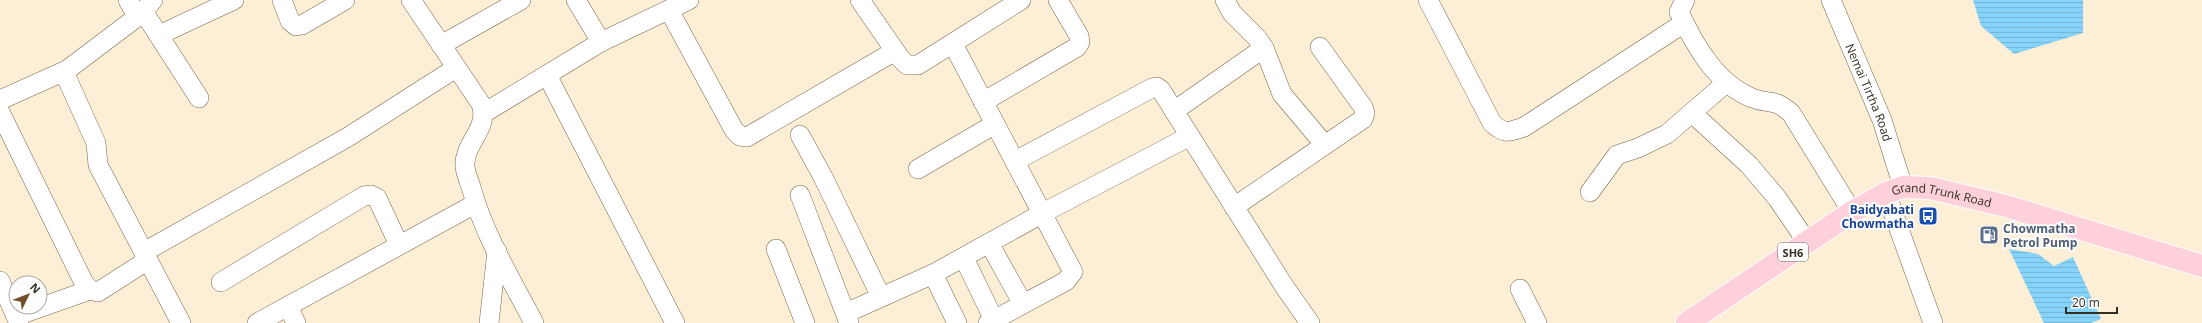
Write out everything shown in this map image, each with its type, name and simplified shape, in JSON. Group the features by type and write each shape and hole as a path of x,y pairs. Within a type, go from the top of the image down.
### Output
{"main road":[{"name":"Grand Trunk Road","path":"1687,323 1852,212 1894,190 1930,188 2006,206 2202,266"}],"street":[{"path":"159,35 234,0"},
{"path":"282,0 290,21 296,26 302,25 345,0"},
{"path":"411,0 481,104 484,113 483,121 467,154 465,166 475,204 534,323"},
{"path":"441,45 521,0"},
{"path":"576,0 601,42"},
{"path":"484,113 601,42 664,7 688,0"},
{"path":"860,0 895,51 907,65 918,66 1021,0"},
{"path":"983,102 1077,47 1080,42 1078,36 1058,0"},
{"path":"1226,0 1232,13 1264,48 1282,94 1324,144"},
{"path":"1428,0 1492,123 1500,131 1510,132 1524,127 1684,23"},
{"path":"1685,0 1680,12 1684,23 1710,64 1726,84 1753,98 1771,100 1782,105 1791,113 1852,212"},
{"name":"Nemai Tirtha Road","path":"1831,0 1882,120 1894,190 1933,323"},
{"path":"0,100 64,72 141,7 199,98"},
{"path":"664,7 734,130 740,136 747,137 895,51"},
{"path":"953,44 1073,272 1066,281 991,321 964,258"},
{"path":"1234,207 1324,144 1364,119 1365,113 1363,107 1320,46"},
{"path":"1174,111 1264,48"},
{"path":"0,281 17,319 90,290 98,292 146,256 348,136 456,68"},
{"path":"64,72 96,143 98,165 181,323"},
{"path":"547,75 675,323"},
{"path":"1590,192 1617,154 1656,141 1667,134 1726,84"},
{"path":"1015,161 1152,88 1161,90 1284,286 1310,323"},
{"path":"0,112 81,276 90,290"},
{"path":"1692,113 1754,170 1777,198 1807,242"},
{"path":"918,169 995,124"},
{"path":"800,135 823,177 881,297"},
{"path":"800,195 847,318 881,297 933,274 964,258 1043,213 1190,136"},
{"path":"221,282 364,196 371,195 376,198 399,245"},
{"path":"257,323 292,315 399,245 475,204"},
{"path":"989,243 1023,304"},
{"path":"776,249 805,323"},
{"path":"489,323 497,251"},
{"path":"933,274 957,323"},
{"path":"1520,289 1537,323"}],"water":[{"path":"1973,0 2083,0 2083,33 2014,54 1981,26"},
{"path":"2009,249 2038,254 2054,266 2073,257 2101,319 2091,323 2044,323"}],"place":[{"name":"Baidyabati Chowmatha","path":"1928,216"},
{"name":"Chowmatha Petrol Pump","path":"1989,235"}]}
